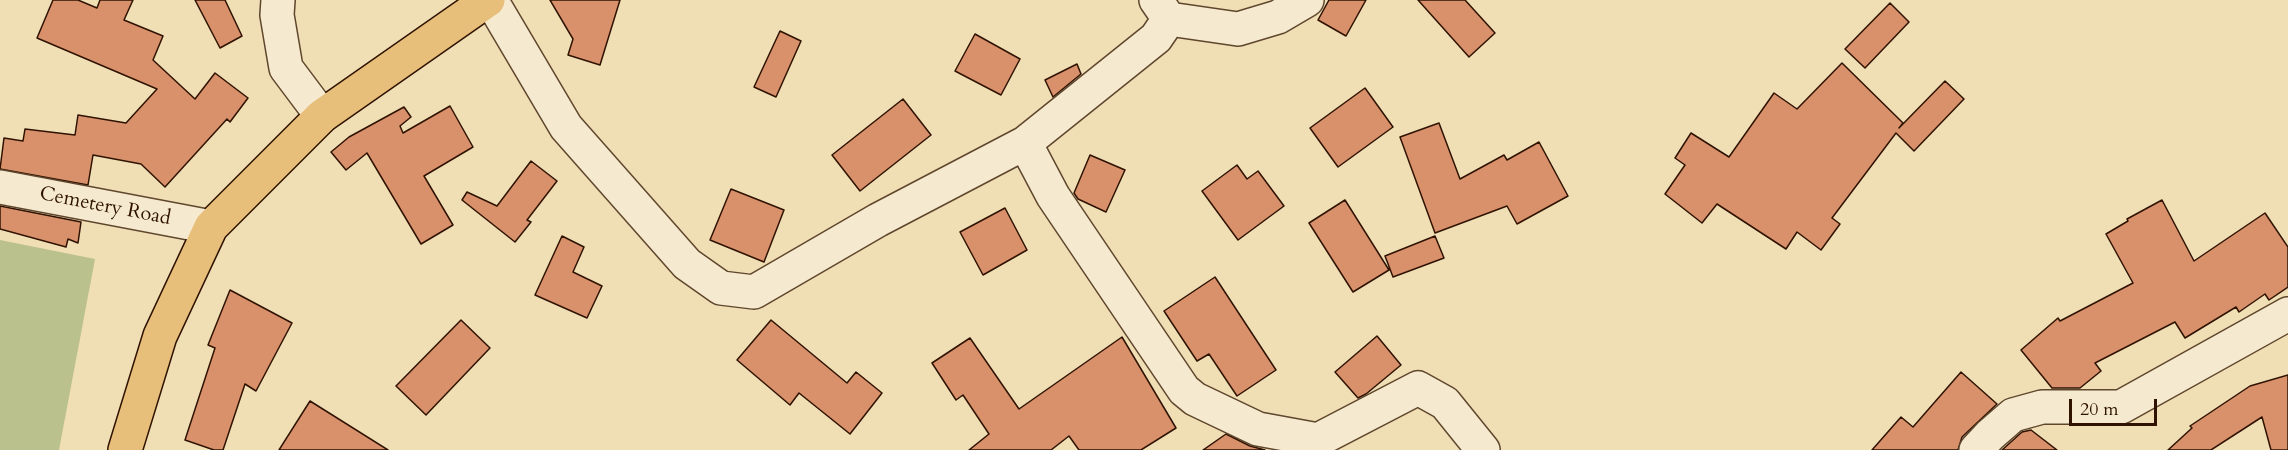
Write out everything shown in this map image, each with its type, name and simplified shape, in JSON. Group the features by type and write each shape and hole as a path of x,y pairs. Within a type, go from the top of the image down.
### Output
{"main road":[{"path":"125,450 160,336 211,227 322,116 490,0"}],"street":[{"path":"278,0 277,15 286,68 322,116"},
{"path":"490,0 566,127 687,264 721,288 754,292 878,220 1025,143 1155,38 1162,10 1238,29 1278,17 1306,0"},
{"path":"1025,143 1053,196 1184,390 1195,399 1258,429 1318,440 1418,388 1445,403 1483,450"},
{"name":"Cemetery Road","path":"0,187 211,227"},
{"path":"1976,450 2013,416 2042,407 2121,407 2288,314"}],"green space":[{"path":"0,240 95,259 59,450 0,450"}],"building":[{"path":"53,0 78,0 97,8 100,0 133,0 124,20 163,36 153,60 195,99 215,73 248,98 230,122 227,119 165,187 141,164 93,155 88,185 0,169 4,138 23,141 25,129 75,135 78,115 126,123 157,89 37,38"},
{"path":"195,0 225,0 242,36 220,48"},
{"path":"550,0 620,0 600,65 568,55 573,39"},
{"path":"1329,0 1366,0 1346,36 1318,20"},
{"path":"1418,0 1465,0 1495,33 1469,57"},
{"path":"1890,3 1909,22 1865,68 1845,49"},
{"path":"780,31 801,41 776,97 754,87"},
{"path":"975,34 1020,59 1001,95 955,71"},
{"path":"1842,63 1903,123 1899,128 1945,81 1964,99 1914,151 1896,133 1832,218 1840,224 1821,250 1797,232 1786,249 1717,204 1702,223 1665,194 1685,165 1675,158 1691,133 1729,157 1774,93 1797,109"},
{"path":"1077,64 1081,74 1053,97 1045,80"},
{"path":"1365,88 1393,127 1338,167 1310,128"},
{"path":"903,99 931,135 860,191 832,155"},
{"path":"450,106 473,147 424,176 453,225 421,244 367,153 346,170 331,152 349,137 404,107 411,117 400,126 403,133"},
{"path":"1439,123 1460,179 1504,155 1507,160 1539,142 1568,196 1517,224 1507,206 1435,233 1400,137"},
{"path":"1090,155 1125,170 1106,212 1078,199 1074,193"},
{"path":"531,161 557,181 527,220 531,222 515,242 462,200 467,192 497,206"},
{"path":"1237,165 1247,179 1258,171 1284,206 1238,240 1202,191"},
{"path":"731,189 784,210 764,262 710,240"},
{"path":"1345,200 1389,270 1353,292 1309,223"},
{"path":"2162,200 2194,261 2265,213 2288,247 2288,287 2269,300 2265,294 2239,312 2236,307 2185,338 2175,322 2095,363 2101,371 2080,388 2052,388 2021,350 2058,318 2060,321 2133,283 2106,234 2128,221 2127,219"},
{"path":"0,206 81,222 78,243 68,239 66,247 0,229"},
{"path":"1005,208 1027,250 983,275 960,232"},
{"path":"562,236 584,247 573,272 602,286 587,318 535,295"},
{"path":"1435,236 1444,258 1393,277 1385,256"},
{"path":"1215,277 1276,370 1237,396 1209,354 1197,361 1164,311"},
{"path":"230,290 292,323 256,391 245,384 223,450 214,450 185,440 215,348 208,345"},
{"path":"461,320 490,348 426,415 396,386"},
{"path":"771,320 847,383 856,372 882,393 850,434 799,393 790,405 737,360"},
{"path":"1377,336 1401,365 1358,398 1335,372"},
{"path":"1122,337 1176,428 1141,450 1079,450 1069,436 1051,450 969,450 989,434 963,395 956,400 932,363 970,338 1019,409"},
{"path":"1961,372 1997,404 1962,437 1958,450 1872,450 1901,417 1913,427"},
{"path":"2288,375 2288,450 2271,450 2262,417 2211,450 2168,450 2192,428 2190,426 2250,386"},
{"path":"310,401 388,450 279,450"},
{"path":"2031,430 2057,450 2002,450 2022,432"},
{"path":"1226,434 1250,446 1265,450 1203,450"}]}
